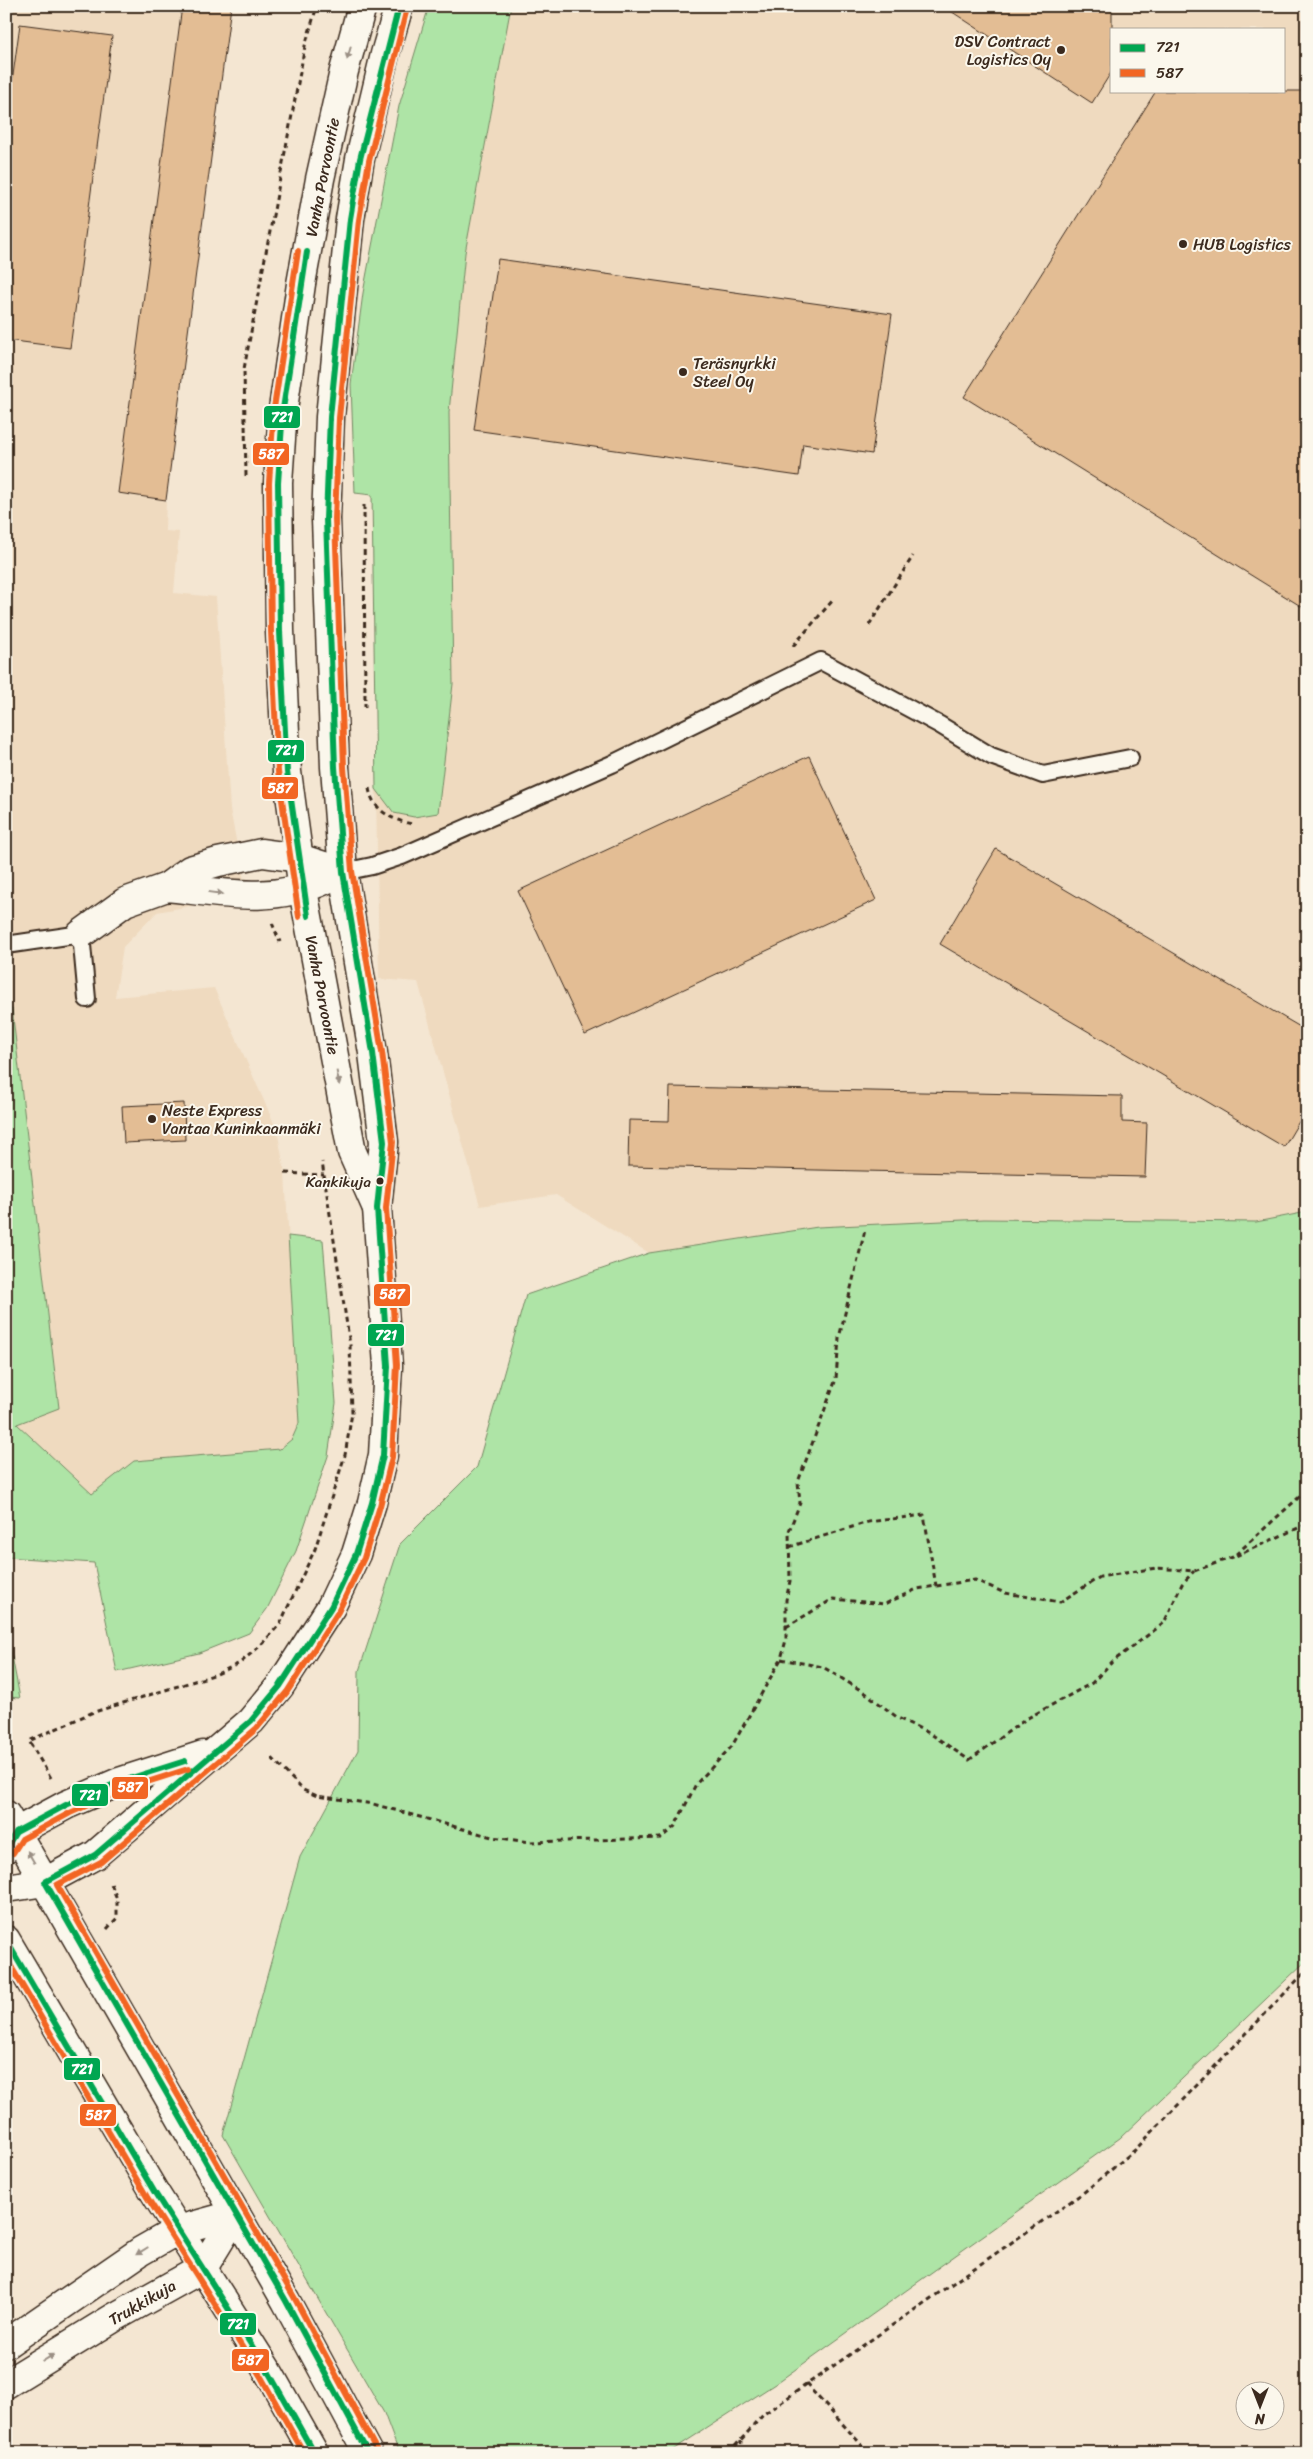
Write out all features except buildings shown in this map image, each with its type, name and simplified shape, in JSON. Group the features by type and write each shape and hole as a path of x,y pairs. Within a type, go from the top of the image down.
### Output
{"main road":[{"name":"Vanha Porvoontie","path":"362,6 344,71 320,180 301,284 283,409 278,483 280,631 287,772 303,890 352,1152 377,1208"},
{"name":"Vanha Porvoontie","path":"6,1888 45,1882 95,1855 250,1721 280,1686 331,1607 356,1554 372,1503 383,1454 388,1366 377,1208 384,1142 373,1053 343,872 335,767 326,529 330,417 345,259 360,159 385,54 399,6"},
{"path":"81,934 125,902 167,887 190,870 218,862 262,854 299,858 343,872"},
{"path":"167,887 266,896 303,890 343,872"},
{"name":"Vanha Porvoontie","path":"10,1832 91,1794 214,1752"},
{"path":"10,1832 45,1882 286,2301 368,2453"},
{"path":"6,1940 178,2230 269,2373 314,2453"},
{"path":"6,2344 141,2251 178,2230 236,2214"},
{"name":"Trukkikuja","path":"6,2384 115,2317 203,2268 236,2214"}],"lane":[{"path":"343,872 372,866 402,856 612,764 820,661 940,725 991,756 1043,775 1130,758"},
{"path":"6,944 81,934 87,999"}],"path":[{"path":"246,486 244,369 305,46 317,6"},
{"path":"364,505 365,708"},
{"path":"869,625 913,556"},
{"path":"792,646 834,599"},
{"path":"369,785 370,794 385,815 398,822 415,824"},
{"path":"266,896 268,913 281,944"},
{"path":"29,1741 91,1713 217,1674 240,1663 261,1645 280,1624 315,1549 345,1454 352,1413 350,1345 321,1156"},
{"path":"285,1173 324,1175"},
{"path":"272,1758 303,1790 317,1796 373,1804 492,1838 530,1842 662,1838 674,1826 696,1784 732,1746 782,1660 786,1640 786,1600 790,1581 789,1531 800,1503 798,1482 836,1379 839,1338 865,1230"},
{"path":"1233,1557 1307,1490"},
{"path":"789,1547 868,1522 924,1515 936,1586"},
{"path":"786,1627 833,1599 885,1604 917,1589 975,1580 1005,1593 1060,1602 1100,1576 1156,1568 1194,1571 1233,1557 1307,1524"},
{"path":"782,1660 823,1667 867,1694 898,1718 931,1734 969,1760 1026,1719 1092,1683 1112,1662 1164,1623 1182,1584 1194,1571"},
{"path":"729,2453 764,2414 1083,2193 1135,2150 1307,1970"},
{"path":"806,2384 869,2453"},
{"path":"740,2453 741,2440"}],"shaded area":[{"path":"6,6 231,6 166,500 165,531 179,532 174,593 216,597 230,809 247,896 157,912 123,947 115,997 214,988 277,1130 285,1173 299,1423 292,1439 280,1449 134,1461 92,1495 17,1424 59,1407 12,1009 6,1009"},
{"path":"511,6 1307,6 1307,1212 1256,1222 818,1227 649,1253 556,1195 480,1206 418,982 379,979 376,789 394,813 438,813 453,684 449,412 465,253"}],"green space":[{"path":"429,6 511,6 465,253 449,412 453,684 438,813 414,817 394,813 376,789 372,495 355,493 351,384 363,293 399,106"},
{"path":"6,1009 12,1009 59,1408 17,1424 92,1494 134,1461 280,1449 292,1439 299,1423 288,1236 323,1240 336,1403 328,1456 296,1551 267,1609 249,1633 199,1653 117,1672 94,1563 6,1557"},
{"path":"1307,1212 1307,1960 1120,2138 775,2384 668,2453 399,2453 384,2413 223,2135 300,1857 358,1750 359,1671 400,1544 477,1467 526,1295 649,1253 818,1227 984,1219 1256,1222"},
{"path":"6,1625 20,1698 6,1697"}],"transit line":[{"name":"721","path":"368,2453 286,2301 45,1882 95,1855 251,1721 280,1686 331,1607 356,1554 372,1503 383,1455 388,1366 377,1208 384,1142 373,1053 343,872 335,767 326,519 330,417 350,219 360,159 399,6"},
{"name":"587","path":"376,2449 294,2297 57,1885 101,1862 257,1728 287,1692 338,1612 364,1558 380,1506 392,1457 397,1365 386,1208 393,1142 382,1052 352,871 344,767 335,519 339,418 359,220 369,161 407,8"},
{"name":"587","path":"298,251 274,408 269,483 271,631 278,772 299,917"},
{"name":"721","path":"307,252 283,409 278,483 280,631 287,772 308,916"},
{"name":"721","path":"6,1848 16,1832 66,1805 119,1782 185,1761"},
{"name":"587","path":"13,1853 22,1839 70,1813 122,1790 188,1769"},
{"name":"721","path":"6,1940 155,2193 269,2373 314,2453"},
{"name":"587","path":"6,1958 147,2197 261,2377 304,2453"}],"place":[{"name":"DSV Contract Logistics Oy","path":"1061,50"},
{"name":"HUB Logistics","path":"1183,244"},
{"name":"Teräsnyrkki Steel Oy","path":"683,372"},
{"name":"Neste Express Vantaa Kuninkaanmäki","path":"152,1119"},
{"name":"Kankikuja","path":"380,1181"}]}
